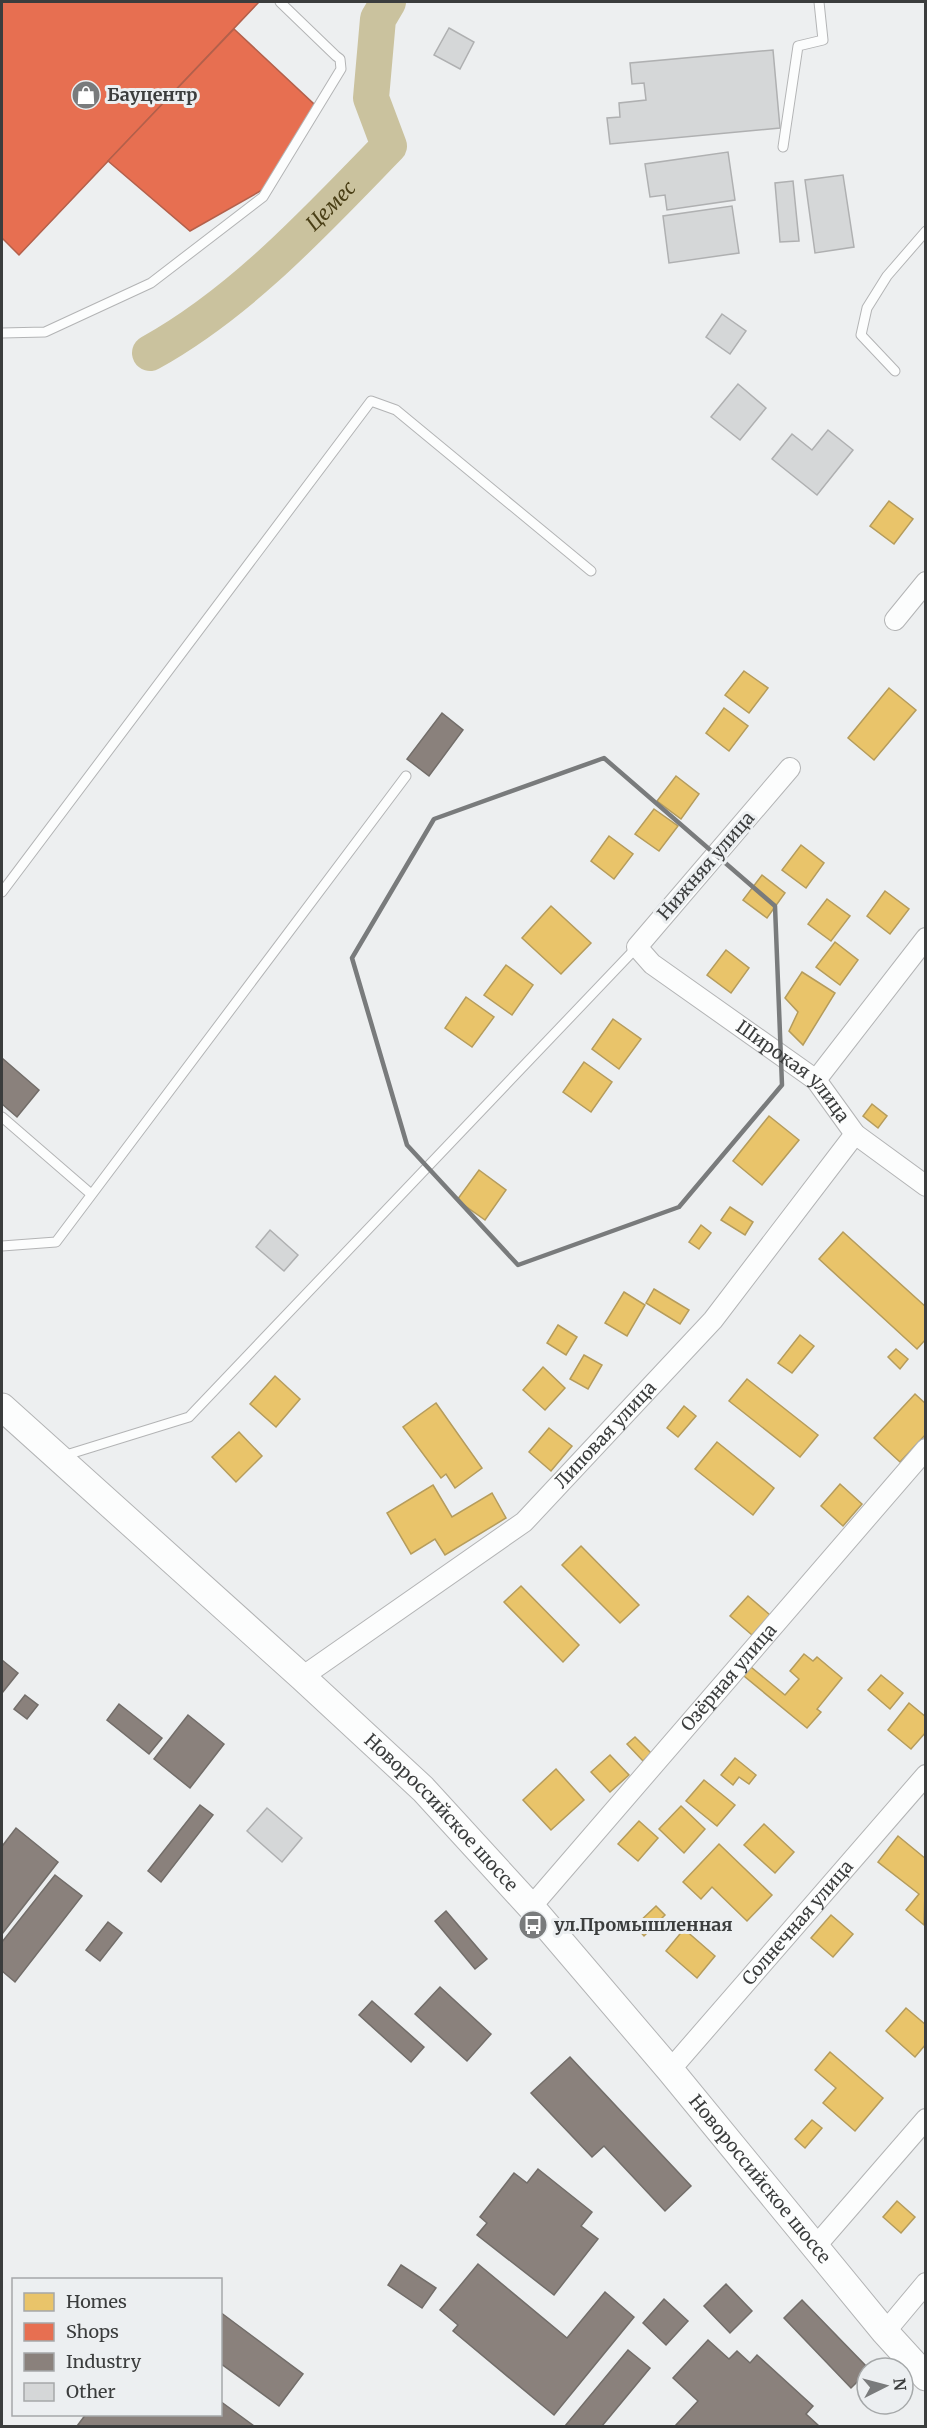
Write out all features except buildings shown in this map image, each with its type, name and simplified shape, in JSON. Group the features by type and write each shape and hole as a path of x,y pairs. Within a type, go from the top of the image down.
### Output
{"main road":[{"name":"Новороссийское шоссе","path":"2,1407 423,1789 531,1907 670,2070 885,2332 926,2377"}],"street":[{"path":"895,620 926,582"},
{"name":"Нижняя улица","path":"638,946 790,768"},
{"path":"816,1080 926,938"},
{"name":"Широкая улица","path":"638,946 652,964 816,1080 855,1134 926,1186"},
{"name":"Липовая улица","path":"302,1677 524,1522 713,1320 855,1134"},
{"name":"Озёрная улица","path":"531,1907 926,1449"},
{"name":"Солнечная улица","path":"670,2070 926,1775"},
{"path":"815,2247 926,2119"},
{"path":"885,2332 926,2283"}],"lane":[{"path":"2,333 45,332 151,283 265,196 341,69 336,56 280,2"},
{"path":"783,147 798,46 823,40 819,2"},
{"path":"895,371 861,334 867,308 887,276 926,231"},
{"path":"2,892 371,401 396,410 591,571"},
{"path":"2,1246 56,1242 406,776"},
{"path":"58,1458 189,1417 638,946"},
{"path":"2,1117 91,1194"}],"highlighted area":[{"path":"604,758 775,906 782,1085 679,1207 518,1265 407,1145 352,958 434,819"}],"waterway":[{"name":"Цемес","path":"150,353 184,333 247,285 306,231 389,146 371,98 378,19 388,2"}],"place":[{"name":"Бауцентр","path":"86,95"},
{"name":"ул.Промышленная","path":"533,1925"}]}
